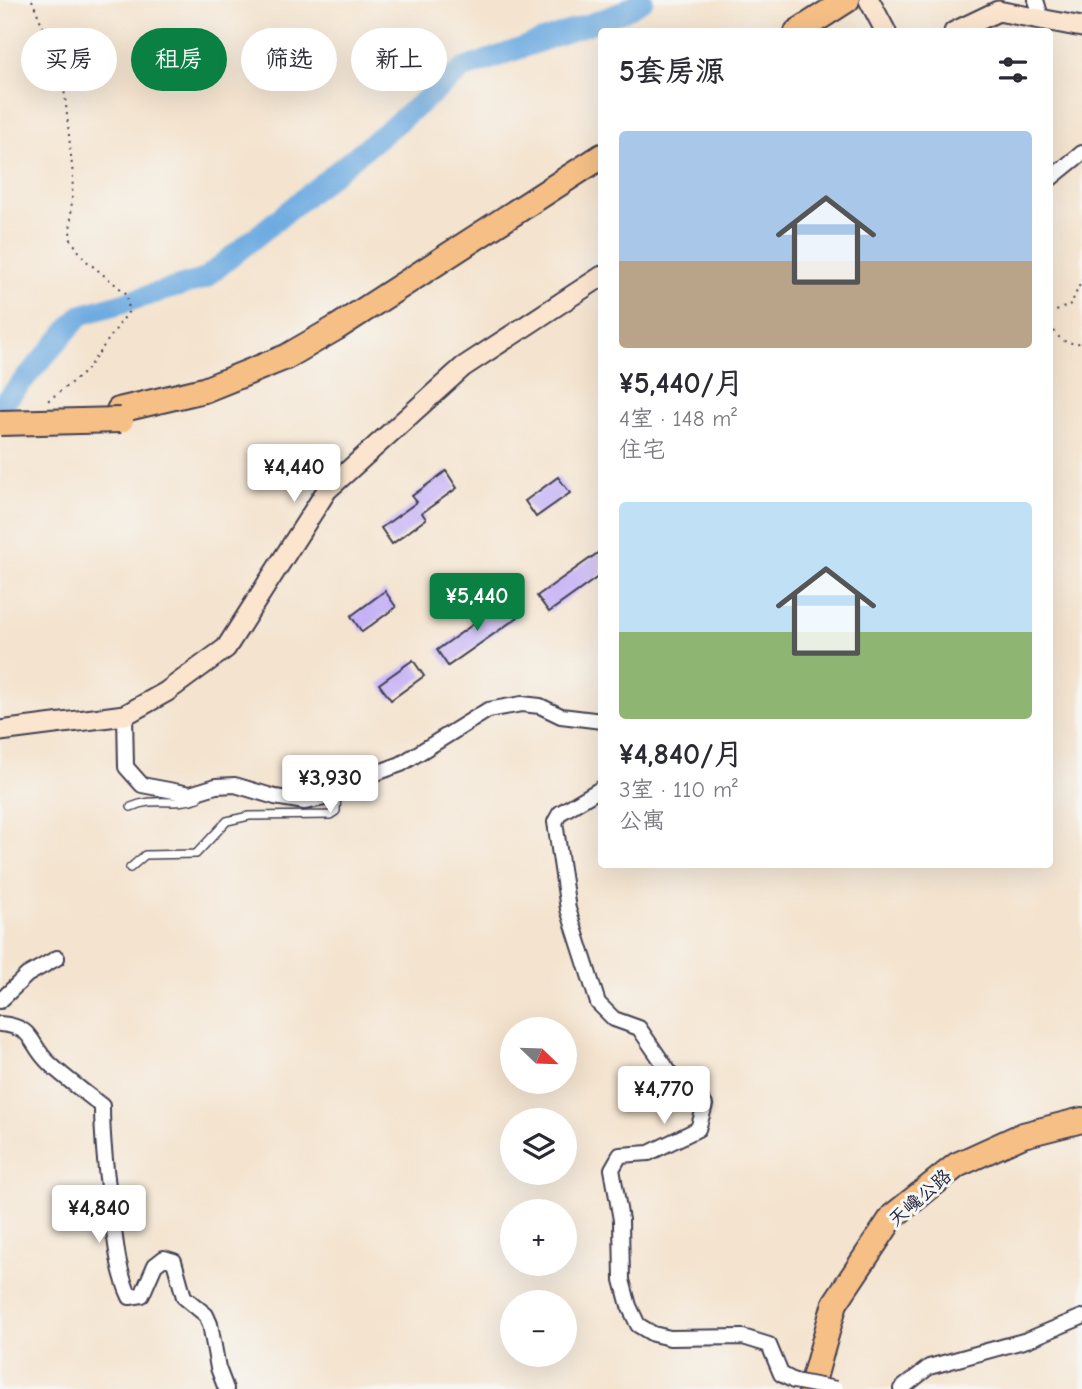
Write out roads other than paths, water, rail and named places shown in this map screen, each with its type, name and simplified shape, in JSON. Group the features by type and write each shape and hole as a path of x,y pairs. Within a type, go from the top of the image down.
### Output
{"highway":[{"path":"803,28 847,0"},
{"path":"823,28 868,0"},
{"path":"0,412 120,415 204,390 286,357 328,333 598,159"},
{"path":"0,423 120,415 208,401 263,380 342,337 598,172"},
{"name":"天巉公路","path":"803,1385 835,1303 893,1216 957,1165 1023,1135 1082,1120"},
{"name":"天巉公路","path":"825,1389 847,1309 903,1225 964,1177 1028,1148 1082,1134"}],"street":[{"path":"868,0 884,28"},
{"path":"1037,0 1042,20"},
{"path":"962,28 998,11 1082,27"},
{"path":"1053,177 1082,153"},
{"path":"0,731 125,715 166,692 226,648 327,490 463,367 598,279"},
{"path":"125,715 126,767 142,785 190,794 216,786 235,785 275,797 305,802 325,798 352,782 401,764 488,710 522,704 540,706 561,716 598,721"},
{"path":"598,790 560,813 555,822 568,909 598,1003 614,1019 639,1028 676,1082 695,1091 705,1105 698,1129 649,1153 620,1155 612,1169 621,1220 622,1280 629,1306 638,1325 653,1334 670,1338 743,1337 769,1345 781,1374 803,1385 836,1389"},
{"path":"0,1001 27,975 57,958"},
{"path":"0,1024 16,1026 30,1035 47,1062 102,1106 102,1147 117,1248 130,1297 142,1295 155,1265 164,1258 174,1261 184,1297 206,1315 211,1324 218,1368 226,1389"},
{"path":"901,1389 929,1367 1027,1340 1082,1317"}],"lane":[{"path":"131,807 145,801 185,803 199,798 199,791"},
{"path":"130,867 145,856 196,854 227,821 249,816 330,815 337,811 337,791"}],"waterway":[{"path":"0,407 81,315 204,279 463,69 620,13 643,0"}]}
